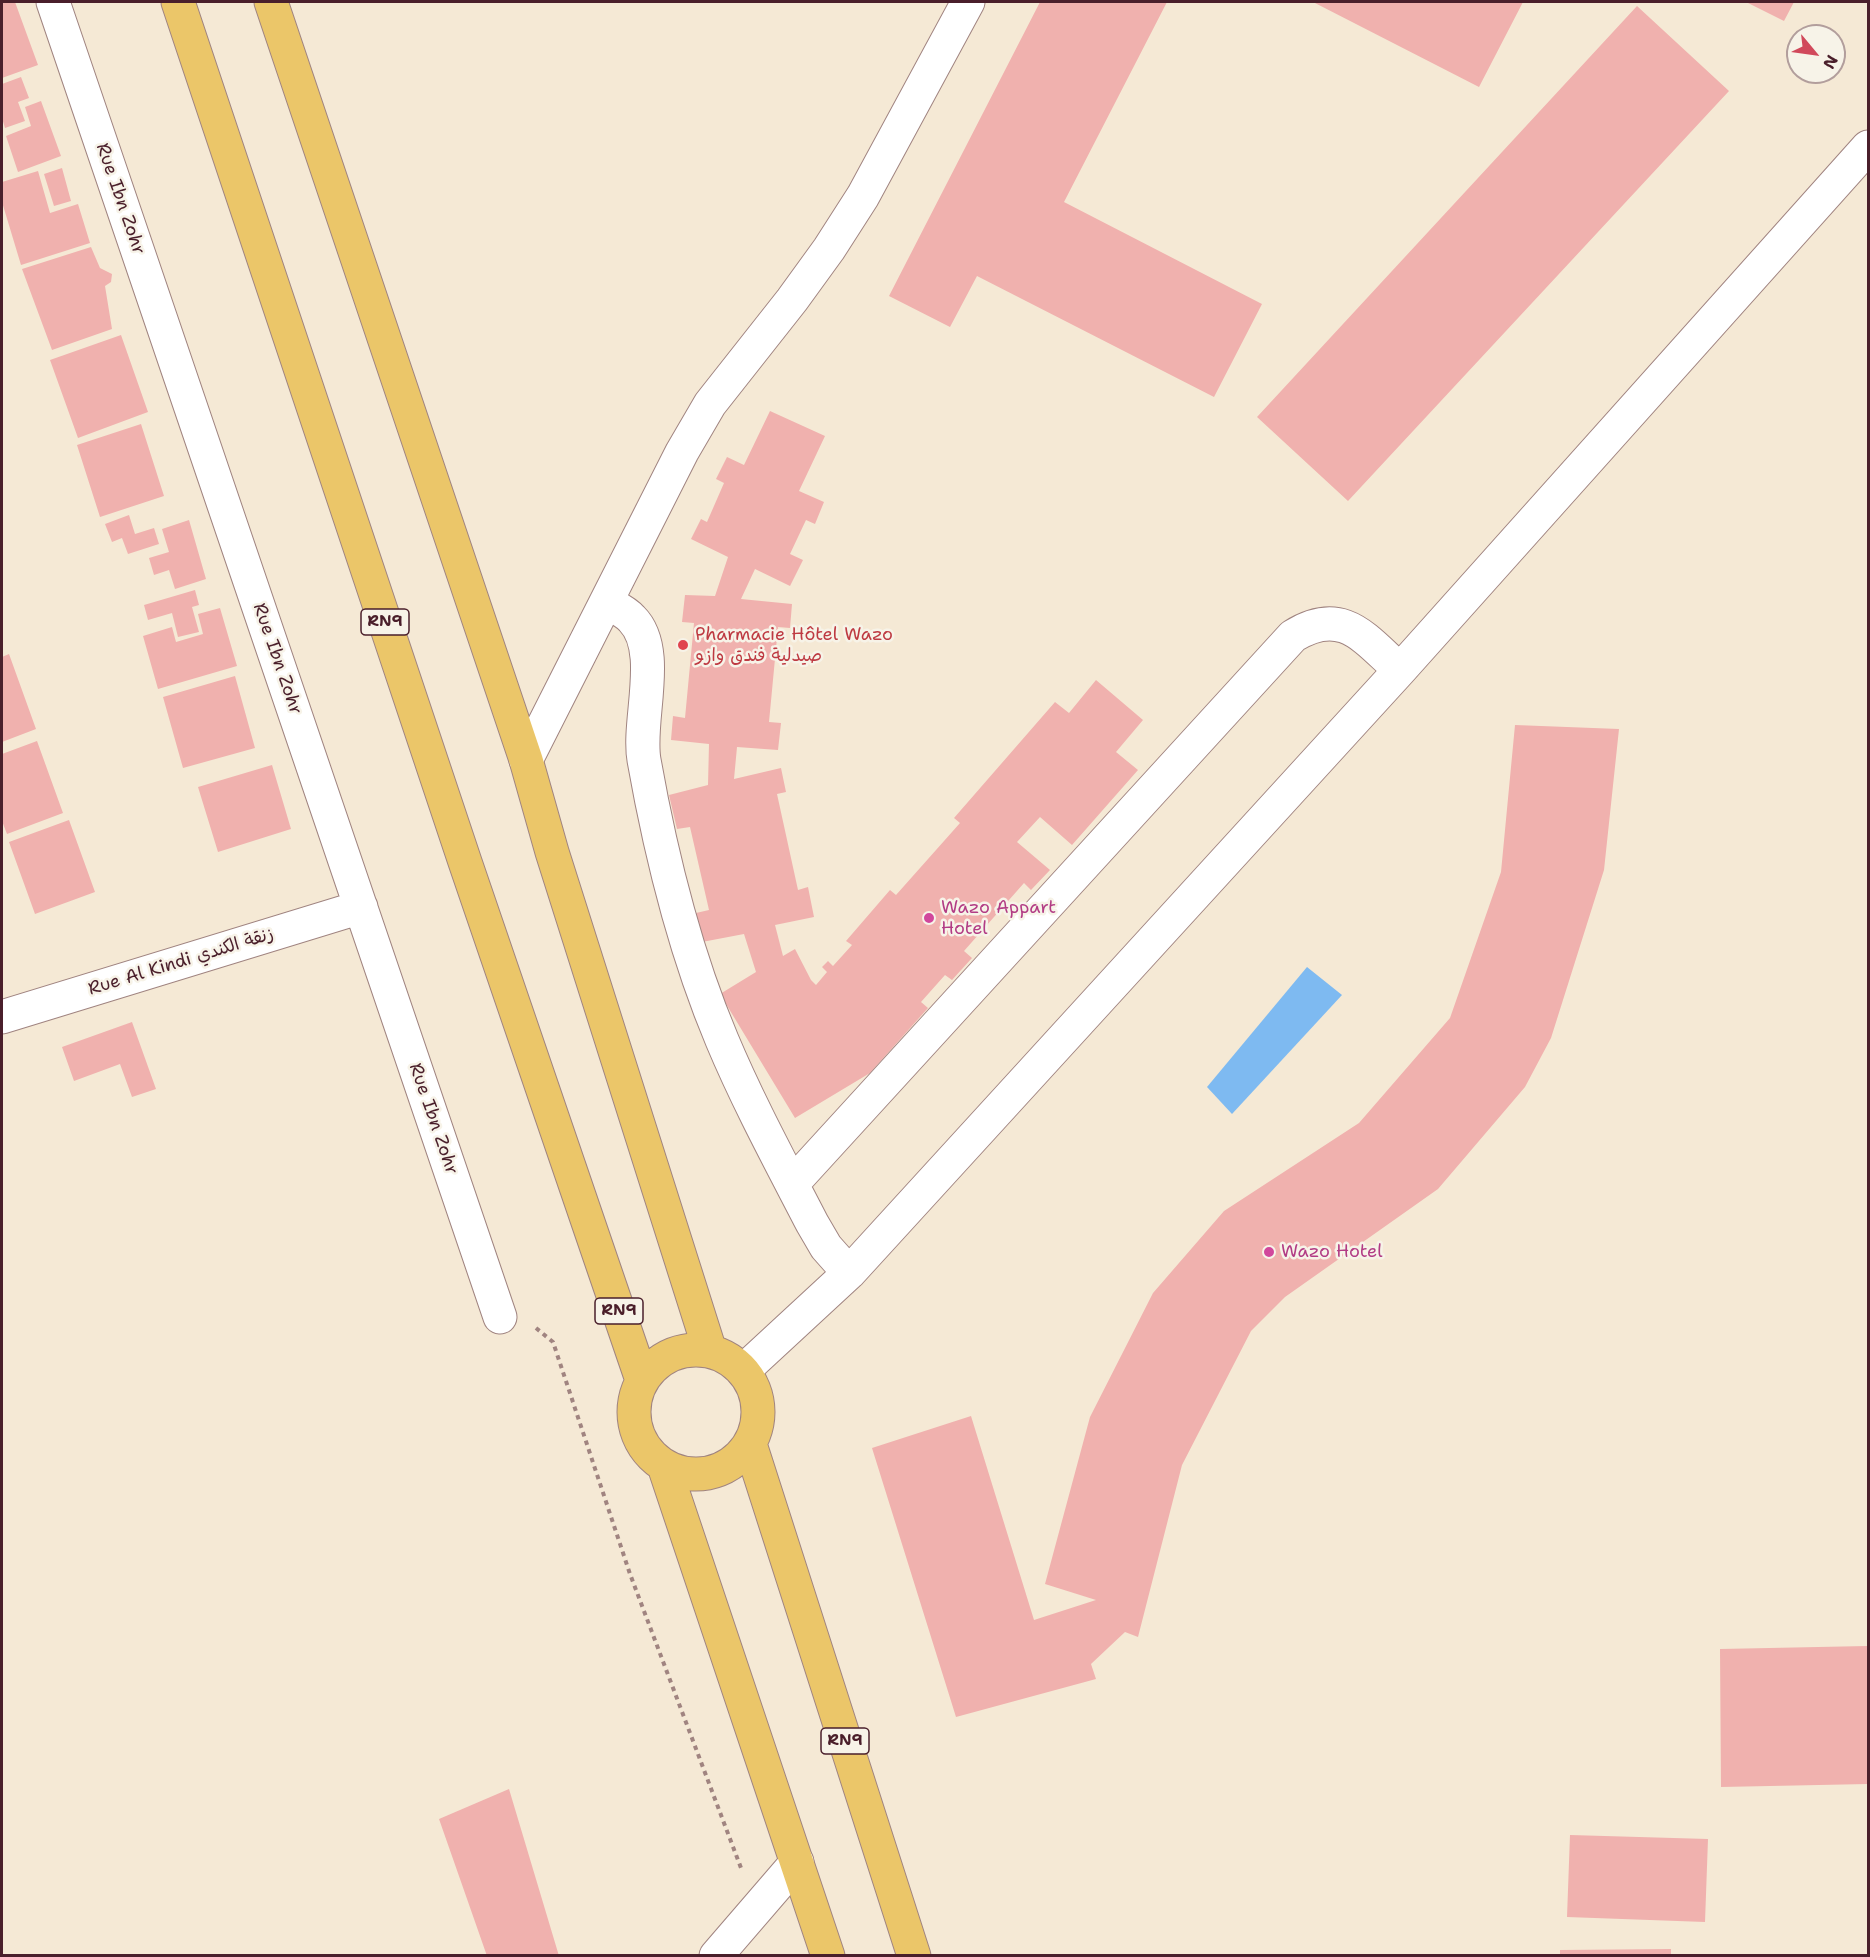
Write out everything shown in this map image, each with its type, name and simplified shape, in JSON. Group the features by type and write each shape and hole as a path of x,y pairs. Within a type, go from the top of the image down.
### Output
{"main road":[{"name":"RN9","path":"178,2 461,850 642,1380"},
{"path":"271,2 526,759 556,863 710,1351"},
{"path":"691,1350 710,1351 728,1358 743,1371 753,1388 758,1406 757,1426 750,1444 737,1460 721,1470 702,1475 684,1473 664,1466 649,1453 639,1437 634,1418 636,1398 642,1380 655,1365 672,1355 691,1350"},
{"name":"RN9","path":"750,1444 914,1956"},
{"path":"664,1466 828,1956"}],"street":[{"name":"Rue Ibn Zohr","path":"53,2 500,1317"},
{"path":"526,759 682,452 710,404 829,249 863,196 968,2"},
{"path":"743,1371 849,1273 1400,670 1869,147"},
{"path":"606,602 620,609 633,620 642,634 646,649 642,746 656,828 676,910 698,976 722,1040 792,1184 826,1247 849,1273"},
{"path":"792,1184 1293,636 1308,626 1325,623 1341,624 1356,630 1400,670"},
{"name":"Rue Al Kindi زنقة الكندي","path":"2,1017 361,907"},
{"path":"716,1956 797,1862"}],"path":[{"path":"500,1317 517,1318 533,1326 553,1342 630,1574 757,1910"}],"water":[{"path":"1307,967 1342,995 1232,1114 1207,1087"}],"building":[{"path":"2,2 15,2 38,65 2,78"},
{"path":"1040,2 1167,2 1064,202 1262,304 1214,397 977,276 950,327 889,296"},
{"path":"1313,2 1523,2 1479,87"},
{"path":"1746,2 1794,2 1784,21"},
{"path":"1637,6 1729,91 1348,501 1257,417"},
{"path":"21,77 29,98 18,102 25,121 5,128 2,118 2,84"},
{"path":"41,101 61,156 18,172 6,136 31,126 25,107"},
{"path":"62,168 71,201 54,206 44,174"},
{"path":"38,171 50,213 78,204 90,243 21,265 2,202 2,182"},
{"path":"91,247 100,268 112,274 111,282 105,286 112,329 52,350 22,269"},
{"path":"121,335 148,412 78,438 50,360"},
{"path":"770,411 825,436 799,491 824,502 815,524 806,520 790,554 803,560 790,586 755,569 741,599 792,604 790,628 778,627 769,722 781,723 778,750 737,747 734,779 781,768 786,792 777,794 798,890 808,887 814,917 775,925 783,956 795,949 816,985 827,972 822,967 828,961 833,966 852,945 846,941 890,890 896,895 960,823 954,818 1055,702 1069,713 1096,680 1143,720 1116,752 1138,770 1072,845 1040,817 1017,842 1050,870 1031,890 1024,883 964,951 972,958 952,980 945,975 921,1002 928,1008 870,1073 795,1118 720,994 756,972 744,934 702,942 696,913 709,910 690,827 677,829 669,795 708,785 709,744 671,740 673,716 685,718 694,623 682,622 685,595 715,596 728,557 691,539 701,519 707,522 724,483 716,479 727,457 744,465"},
{"path":"141,424 164,496 100,517 77,445"},
{"path":"129,515 135,534 154,528 159,544 128,554 122,538 112,542 105,524"},
{"path":"189,520 206,579 175,589 169,570 154,575 149,558 169,552 162,529"},
{"path":"195,590 199,605 192,607 199,632 178,637 172,613 148,620 144,605"},
{"path":"220,608 237,666 158,689 143,636 172,627 176,642 203,634 198,614"},
{"path":"9,654 36,729 2,742 2,657"},
{"path":"235,676 255,748 183,768 163,697"},
{"name":"Wazo Hotel","path":"1515,725 1619,729 1604,870 1551,1038 1525,1087 1438,1189 1285,1297 1251,1331 1182,1465 1138,1637 1125,1632 1091,1664 1096,1679 956,1717 872,1448 971,1416 1034,1620 1096,1600 1045,1584 1090,1417 1153,1293 1224,1211 1359,1123 1450,1018 1501,872"},
{"path":"37,741 63,813 7,834 2,821 2,754"},
{"path":"272,765 291,829 218,852 198,787"},
{"path":"69,820 95,892 35,914 9,842"},
{"path":"132,1022 156,1089 132,1097 120,1064 74,1081 62,1047"},
{"path":"1867,1646 1868,1784 1721,1787 1720,1649"},
{"path":"509,1789 559,1956 487,1956 439,1819"},
{"path":"1570,1835 1708,1839 1705,1922 1567,1917"},
{"path":"1671,1949 1671,1956 1560,1956 1560,1950"}],"place":[{"name":"Pharmacie Hôtel Wazo صيدلية فندق وازو","path":"683,645"},
{"name":"Wazo Appart Hotel","path":"929,918"},
{"name":"Wazo Hotel","path":"1269,1252"}]}
